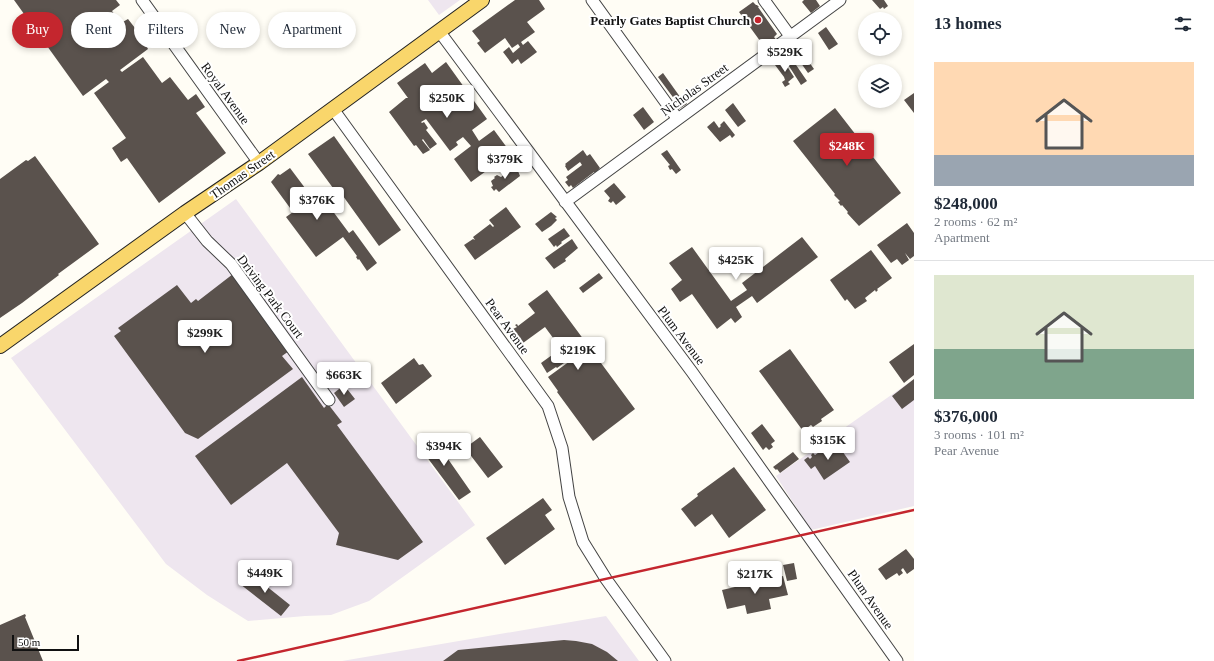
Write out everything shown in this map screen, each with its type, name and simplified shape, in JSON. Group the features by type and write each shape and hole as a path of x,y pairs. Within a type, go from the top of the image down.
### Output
{"main road":[{"name":"Thomas Street","path":"0,346 185,213 259,163 482,0"}],"street":[{"name":"Royal Avenue","path":"142,0 259,163"},
{"path":"592,0 677,118"},
{"path":"764,0 790,36"},
{"name":"Nicholas Street","path":"565,202 677,118 840,0"},
{"name":"Plum Avenue","path":"439,31 692,372 897,661"},
{"name":"Pear Avenue","path":"333,109 548,406 562,448 570,497 583,542 606,579 665,661"},
{"name":"Driving Park Court","path":"185,213 207,241 231,264 329,400"}],"shaded area":[{"path":"428,0 460,0 439,15"},
{"path":"236,199 475,525 369,601 331,615 248,621 207,595 166,564 11,358"},
{"path":"914,379 914,506 811,530 776,476"},
{"path":"606,616 639,661 342,661"}],"building":[{"path":"14,0 116,0 120,5 112,11 113,12 71,12 71,48 126,48 126,20 128,19 134,27 134,48 148,49 120,70 122,72 143,57 162,83 170,77 188,100 196,94 205,107 196,113 226,153 159,203 127,158 121,162 112,148 126,138 94,93 109,82 106,79 83,96 48,48 63,48 63,12 23,12"},
{"path":"515,0 539,0 545,9 527,22 535,32 521,42 523,45 528,41 537,52 521,64 518,59 512,64 503,52 509,47 513,53 520,47 518,44 512,48 505,38 485,53 477,43 480,41 472,31"},
{"path":"804,0 816,0 820,6 811,13 802,2"},
{"path":"872,0 884,0 888,6 884,9 883,7 880,9"},
{"path":"753,2 759,7 777,34 774,37 777,41 770,46 767,42 763,45 739,12"},
{"path":"826,27 838,44 829,50 818,33"},
{"path":"802,52 814,69 808,73 796,56"},
{"path":"792,59 807,81 801,85 787,63"},
{"path":"783,60 794,77 788,82 790,84 785,87 782,82 785,80 784,77 775,65"},
{"path":"446,62 487,119 472,130 479,141 494,130 511,153 471,182 454,159 471,146 463,137 456,142 458,145 450,151 426,119 421,122 424,122 428,128 426,130 437,144 430,149 423,139 422,140 430,150 423,154 416,145 414,146 389,112 408,98 397,83 425,63 432,73","holes":["441,89 444,92 435,99 433,95"]},
{"path":"663,73 683,101 684,100 687,104 679,109 676,105 678,104 658,77"},
{"path":"914,93 914,113 904,100"},
{"path":"733,103 746,121 738,127 725,110"},
{"path":"643,107 654,122 644,130 633,115"},
{"path":"835,108 901,193 859,226 842,205 841,206 838,202 840,201 834,195 835,194 793,141"},
{"path":"714,121 719,128 724,121 735,135 732,138 730,135 720,142 707,127"},
{"path":"334,136 401,230 379,246 343,196 342,197 335,187 333,188 308,154"},
{"path":"583,150 587,156 590,154 600,168 573,188 571,185 569,187 565,182 568,180 566,177 582,165 580,162 568,171 565,164"},
{"path":"667,150 681,170 676,174 672,169 670,170 668,166 670,165 661,154"},
{"path":"35,156 99,244 0,318 0,179 26,160 28,161"},
{"path":"290,168 305,188 300,191 313,209 324,201 326,202 349,233 353,230 377,263 367,271 343,237 316,257 286,217 293,212 271,182 278,174 280,175"},
{"path":"512,168 515,172 518,171 520,176 499,192 496,189 494,191 491,187 493,186 491,181 495,178 494,177 497,175 501,177"},
{"path":"614,183 626,197 616,205 613,201 611,203 608,201 610,198 604,191"},
{"path":"506,207 521,227 475,260 464,245 473,239 475,240 473,237 490,224 493,227 494,226 489,220"},
{"path":"551,212 557,217 555,218 557,220 542,232 535,224"},
{"path":"907,223 914,233 914,256 910,259 905,253 909,260 902,265 897,259 891,263 877,245"},
{"path":"564,228 570,236 561,242 562,243 557,247 556,245 554,247 548,239"},
{"path":"802,237 818,257 757,303 752,296 736,307 742,317 735,323 731,318 717,329 692,294 680,302 671,289 682,280 669,263 692,247 731,301 747,290 742,283"},
{"path":"572,239 578,248 565,259 566,261 554,269 545,258"},
{"path":"871,250 892,278 877,289 878,290 876,292 875,290 865,298 867,301 855,309 847,299 845,301 830,280"},
{"path":"599,273 603,278 583,293 579,288"},
{"path":"233,274 289,351 282,356 293,369 198,439 185,433 114,336 121,331 118,328 177,285 191,303 196,299 198,301"},
{"path":"547,290 635,409 593,441 557,392 558,391 548,377 570,361 545,327 523,343 513,329 517,327 515,325 517,324 518,326 535,313 528,304"},
{"path":"914,344 914,375 904,383 889,362"},
{"path":"790,349 834,410 821,419 822,421 813,427 811,425 803,431 759,371"},
{"path":"559,350 566,360 557,368 556,367 547,373 541,363"},
{"path":"414,358 419,365 423,364 432,376 396,404 381,383"},
{"path":"302,377 324,408 328,404 342,422 337,425 423,542 398,560 336,545 339,533 287,463 231,505 195,456"},
{"path":"914,379 914,400 902,409 892,396"},
{"path":"344,385 355,399 344,407 334,393"},
{"path":"762,424 775,441 771,444 773,447 769,450 766,447 763,450 751,433"},
{"path":"432,435 435,439 433,441 439,445 471,492 459,500 418,445"},
{"path":"480,437 503,467 488,478 465,448"},
{"path":"835,441 850,462 824,480 815,466 811,469 804,460 808,457 810,459 813,453 815,455"},
{"path":"793,452 799,459 780,473 773,467"},
{"path":"734,467 766,510 729,538 712,514 695,527 681,509 698,496 697,494"},
{"path":"543,498 552,510 545,515 555,529 505,565 486,538"},
{"path":"906,549 914,559 914,569 907,574 903,568 901,570 903,573 899,576 897,573 886,580 878,569"},
{"path":"794,563 797,579 787,581 783,565"},
{"path":"250,573 290,605 281,616 240,584"},
{"path":"783,576 788,595 769,599 771,609 747,614 745,605 727,609 722,590"},
{"path":"25,614 43,661 0,661 0,625"},
{"path":"564,640 592,644 607,652 618,661 443,661 458,650"}],"railway":[{"path":"238,661 914,510"}],"place":[{"name":"Pearly Gates Baptist Church","path":"758,20"}]}
